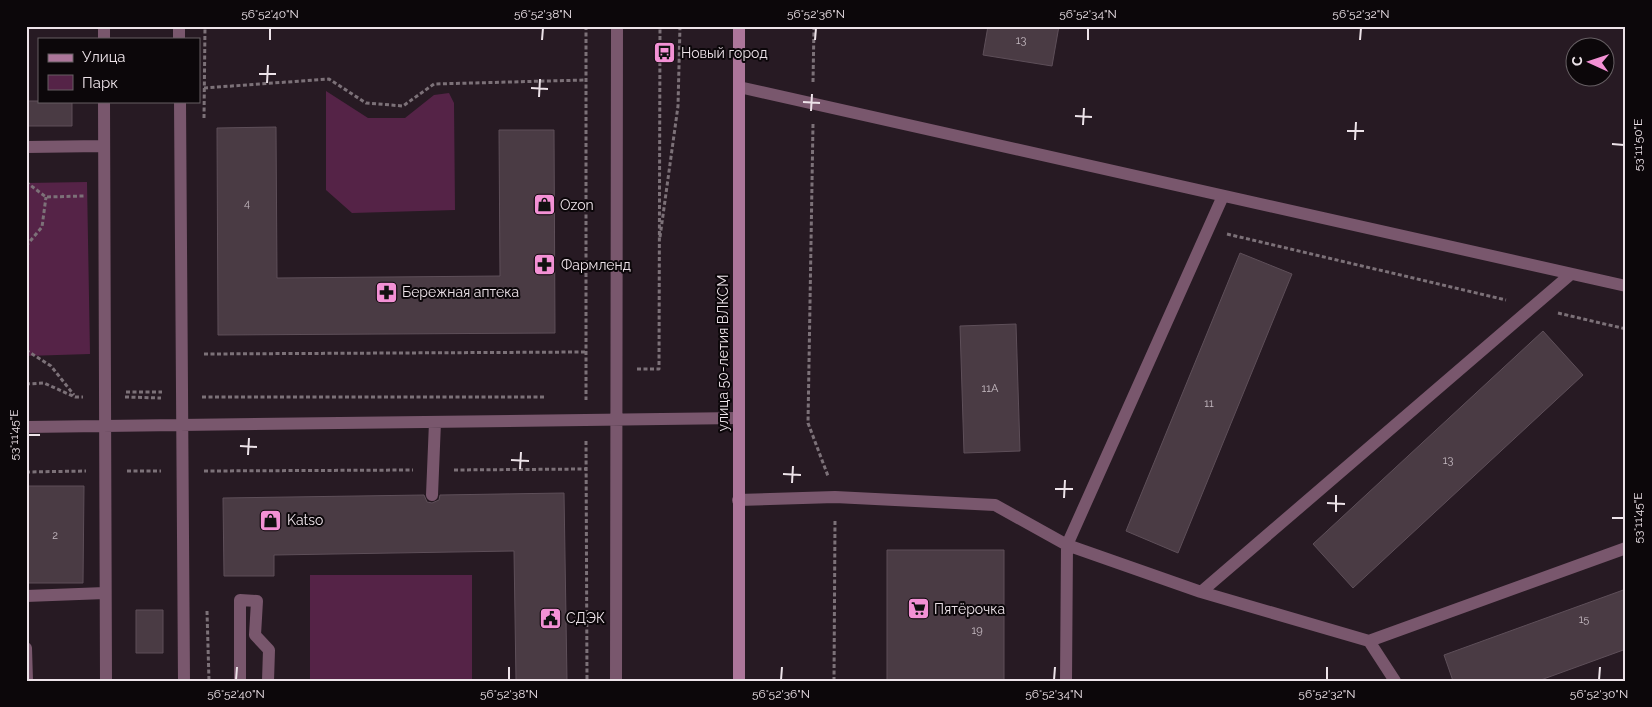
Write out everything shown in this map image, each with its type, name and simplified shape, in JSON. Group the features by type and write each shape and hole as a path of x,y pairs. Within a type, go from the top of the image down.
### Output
{"main road":[{"name":"улица 50-летия ВЛКСМ","path":"739,26 739,681"}],"lane":[{"path":"616,681 617,26"},
{"path":"739,87 1626,286"},
{"path":"104,102 102,395 105,426 106,681"},
{"path":"180,102 184,681"},
{"path":"26,147 103,146"},
{"path":"1066,681 1067,545 1223,196"},
{"path":"1201,592 1531,306 1571,274"},
{"path":"26,427 738,418"},
{"path":"432,495 435,422"},
{"path":"738,500 836,497 995,505 1067,545 1201,592 1369,640 1626,548"},
{"path":"26,596 105,593"},
{"path":"240,681 240,600 257,601 255,635 269,650 268,681"},
{"path":"1369,640 1395,681"},
{"path":"26,648 27,681"}],"path":[{"path":"586,26 587,681"},
{"path":"586,370 659,370 660,26"},
{"path":"658,250 678,106 680,26"},
{"path":"814,26 808,423 836,497 834,681"},
{"path":"204,88 329,79 366,103 403,106 434,84 586,80"},
{"path":"26,182 46,197 90,196"},
{"path":"26,246 42,227 46,197"},
{"path":"1207,229 1626,329"},
{"path":"26,350 51,366 76,397"},
{"path":"203,354 585,352"},
{"path":"26,384 44,384 76,397 102,395 182,395 548,397"},
{"path":"577,397 586,397"},
{"path":"26,472 586,469"}],"green space":[{"path":"326,91 368,118 405,118 434,95 449,93 454,103 455,210 352,213 326,190"},
{"path":"87,182 90,354 26,356 26,183"},
{"path":"310,575 472,575 472,681 310,681"}],"building":[{"path":"988,26 1059,26 1052,66 983,55"},
{"path":"26,101 72,102 72,126 26,126"},
{"path":"276,127 277,278 500,276 499,130 554,130 555,333 218,335 217,128"},
{"path":"1240,253 1292,274 1178,553 1126,531"},
{"path":"1016,324 1020,451 964,453 960,326"},
{"path":"1543,331 1583,375 1353,588 1313,544"},
{"path":"26,486 84,486 83,583 26,583"},
{"path":"564,493 567,681 516,681 514,551 274,555 274,576 224,576 223,498 424,495 427,502 432,503 439,500 440,495"},
{"path":"887,550 1004,550 1004,681 887,681"},
{"path":"1626,589 1626,649 1538,681 1453,681 1444,655"},
{"path":"136,610 163,610 163,653 136,653"}],"place":[{"name":"Новый город","path":"665,53"},
{"name":"Ozon","path":"544,205"},
{"name":"Фармленд","path":"545,265"},
{"name":"Бережная аптека","path":"386,292"},
{"name":"Katso","path":"271,520"},
{"name":"Пятёрочка","path":"918,609"},
{"name":"СДЭК","path":"550,618"}]}
